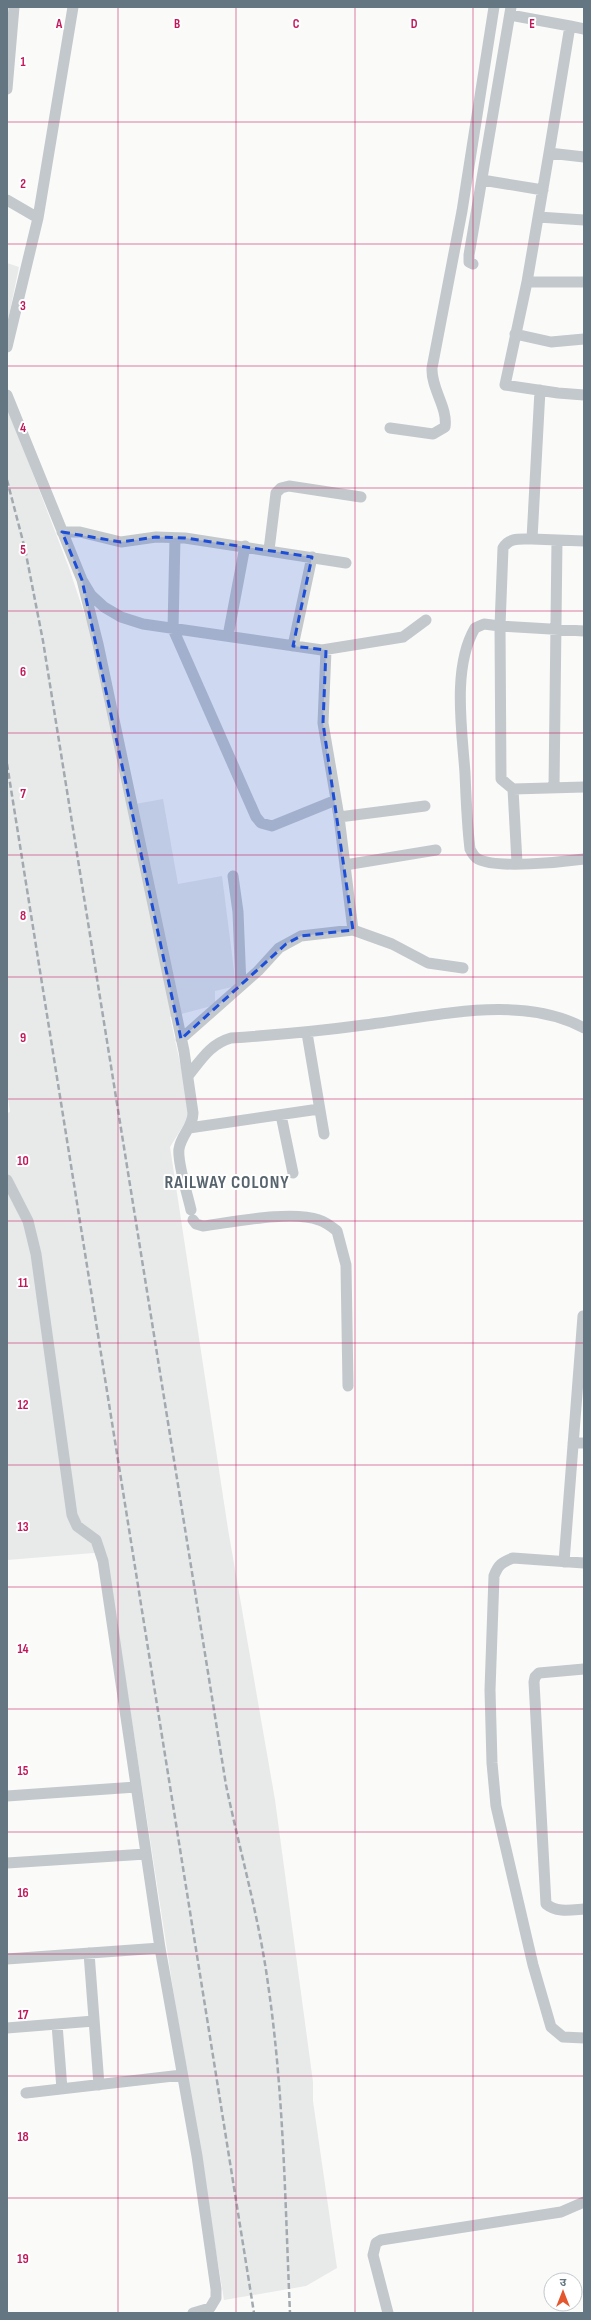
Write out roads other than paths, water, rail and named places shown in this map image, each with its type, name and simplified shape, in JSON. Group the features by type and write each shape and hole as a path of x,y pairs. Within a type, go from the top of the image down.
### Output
{"street":[{"path":"7,89 14,7"},
{"path":"7,347 38,218 73,7"},
{"path":"390,428 433,434 446,427 446,420 434,385 432,368 462,211 494,7"},
{"path":"473,264 470,262 469,255 511,11 584,29"},
{"path":"570,26 527,282 504,385 584,395"},
{"path":"549,153 584,157"},
{"path":"482,180 543,190"},
{"path":"7,200 38,218"},
{"path":"538,217 584,220"},
{"path":"527,282 584,282"},
{"path":"515,334 551,342 584,339"},
{"path":"532,539 540,390"},
{"path":"7,395 82,580 91,595 104,607 121,617 143,624 173,629 326,650 403,637 426,620"},
{"path":"269,550 276,493 281,488 289,486 361,497"},
{"path":"62,532 80,532 121,542 156,537 175,538 244,546 346,563"},
{"path":"175,538 173,629 217,732 256,817 261,823 272,826 336,800"},
{"path":"584,541 532,539 508,541 503,548 500,626 500,775 502,782 513,789 584,787"},
{"path":"554,788 554,629 557,540"},
{"path":"228,636 244,546"},
{"path":"293,646 312,557"},
{"path":"82,580 98,644 188,1076 193,1122 182,1140 179,1150 192,1215 196,1224 203,1226 282,1217 301,1217 319,1220 337,1231 346,1265 348,1386"},
{"path":"584,630 484,624 475,628 465,653 461,689 469,840 473,854 479,860 517,863 542,864 584,859"},
{"path":"326,650 323,723 339,817 353,930"},
{"path":"513,789 517,863"},
{"path":"339,817 425,806"},
{"path":"345,865 436,850"},
{"path":"233,876 238,912 241,986"},
{"path":"181,1039 241,986 279,948 301,936 353,930 392,944 428,963 463,968"},
{"path":"188,1076 209,1050 223,1040 307,1032 494,1009 556,1016 584,1028"},
{"path":"307,1032 324,1134"},
{"path":"189,1128 319,1109"},
{"path":"282,1115 293,1173"},
{"path":"7,1180 28,1221 36,1254 72,1515 77,1526 96,1540 103,1561 160,1948 216,2289 216,2298 210,2308 193,2313"},
{"path":"564,1562 578,1443 583,1316"},
{"path":"584,1563 513,1558 504,1561 497,1567 494,1576 490,1690 492,1763 496,1806 533,1965 550,2027 563,2037 584,2038"},
{"path":"584,1669 539,1674 535,1676 534,1682 546,1904 552,1909 564,1911 584,1909"},
{"path":"7,1796 136,1787"},
{"path":"7,1863 146,1854"},
{"path":"7,1959 160,1948"},
{"path":"88,1953 99,2085"},
{"path":"7,2028 94,2021"},
{"path":"56,2024 62,2089"},
{"path":"26,2093 182,2075"},
{"path":"388,2313 373,2255 376,2243 381,2240 561,2212 584,2202"}],"railway":[{"path":"7,480 25,549 43,641 226,1785 254,1909 268,1984 281,2107 290,2313"},
{"path":"7,764 254,2313"}],"district":[{"name":"RAILWAY COLONY","path":"227,1182"}]}
